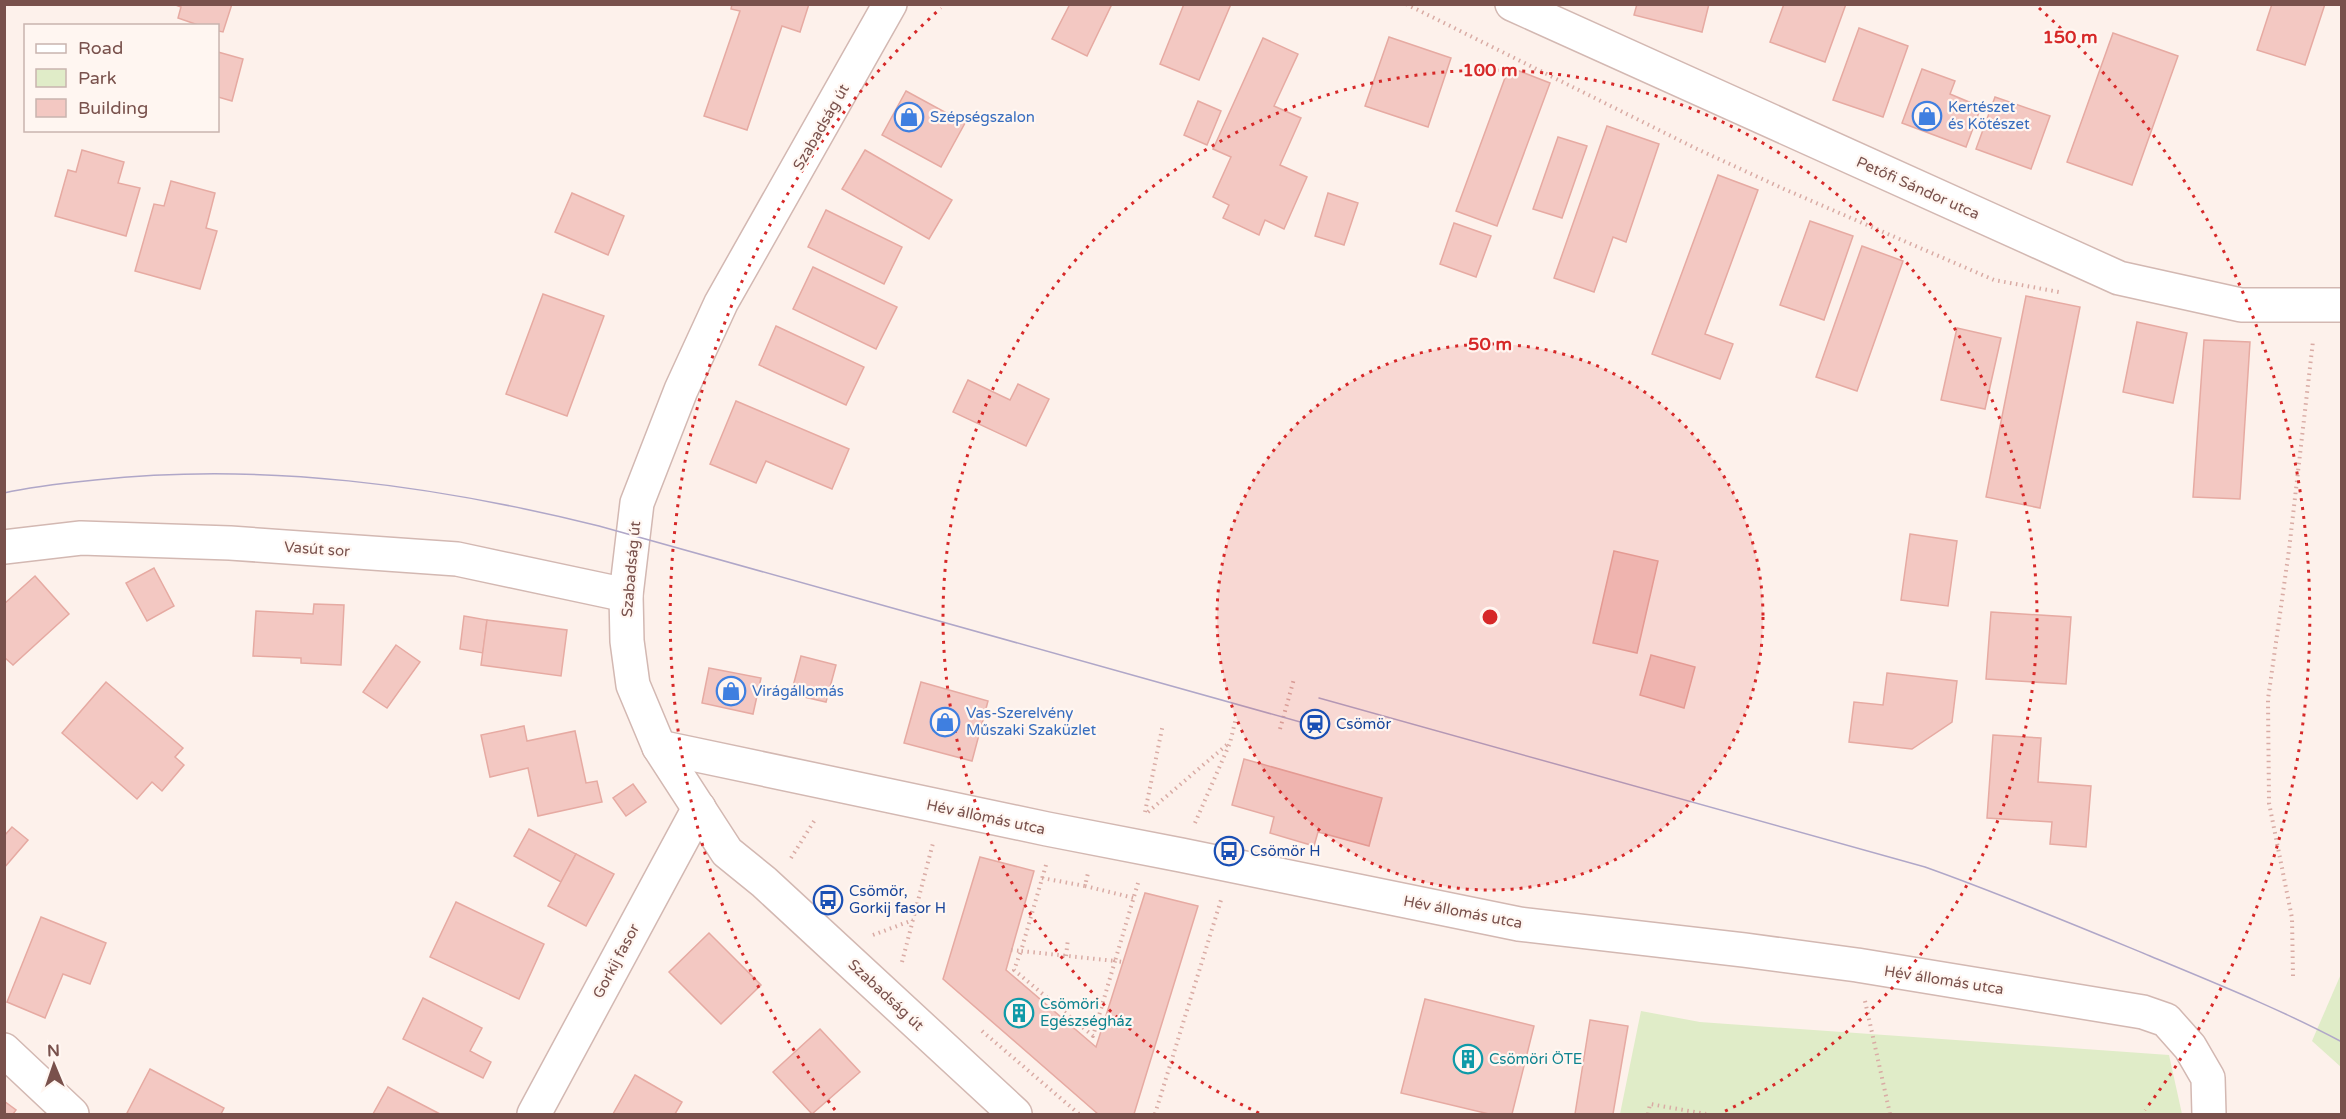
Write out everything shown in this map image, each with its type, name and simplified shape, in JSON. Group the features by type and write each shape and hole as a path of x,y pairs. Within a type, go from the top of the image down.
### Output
{"street":[{"name":"Szabadság út","path":"890,4 721,303 681,390 637,502 626,595 627,641 633,684 658,747 727,852 772,890 1016,1114"},
{"name":"Petőfi Sándor utca","path":"1512,4 2119,278 2241,305 2329,304"},
{"name":"Vasút sor","path":"4,547 81,538 230,543 446,558 626,595"},
{"name":"Hév állomás utca","path":"658,747 1023,825 1519,924 1857,965 2143,1012 2166,1020 2190,1047 2208,1078 2209,1114"},
{"name":"Gorkij fasor","path":"534,1114 699,807"},
{"path":"4,1050 72,1114"}],"path":[{"path":"1406,4 1695,148 1784,189 1994,280 2070,294"},
{"path":"2293,976 2292,918 2269,803 2268,699 2289,550 2329,304"},
{"path":"1280,729 1294,679"},
{"path":"1193,828 1230,743 1236,718"},
{"path":"1163,724 1144,816 1230,743"},
{"path":"788,864 816,818"},
{"path":"902,963 933,843"},
{"path":"1046,865 1014,970 1093,1036 1138,883"},
{"path":"1155,1114 1232,865"},
{"path":"1085,886 1088,873"},
{"path":"1042,878 1134,898"},
{"path":"870,936 913,920"},
{"path":"1066,956 1068,939"},
{"path":"1011,950 1123,962"},
{"path":"1857,965 1890,1114"},
{"path":"973,1023 1079,1114"},
{"path":"1648,1114 1650,1104 1706,1114"}],"green space":[{"path":"2341,974 2341,1067 2312,1041"},
{"path":"1641,1011 1700,1022 2169,1055 2182,1114 1620,1114"}],"building":[{"path":"173,4 232,4 223,32 219,31 219,24 195,24 178,18 181,7"},
{"path":"732,4 809,4 800,32 782,26 747,130 704,116 740,11 731,9"},
{"path":"1070,4 1112,4 1087,56 1052,39"},
{"path":"1184,4 1231,4 1199,80 1160,64"},
{"path":"1637,4 1709,4 1702,32 1634,15"},
{"path":"1784,4 1846,4 1825,62 1770,42"},
{"path":"2272,4 2325,4 2305,65 2257,50"},
{"path":"1859,28 1908,46 1883,117 1833,100"},
{"path":"2113,33 2178,56 2132,185 2067,162"},
{"path":"1389,37 1451,58 1428,127 1365,106"},
{"path":"1263,38 1298,54 1274,106 1301,118 1280,165 1307,177 1284,229 1265,220 1259,235 1223,218 1229,205 1213,197 1231,157 1213,149"},
{"path":"219,52 243,59 232,101 219,97"},
{"path":"1509,67 1550,83 1497,226 1456,211"},
{"path":"1922,69 1955,81 1950,94 1981,107 1966,147 1902,123"},
{"path":"906,91 965,123 941,167 882,135"},
{"path":"1995,97 2050,116 2031,169 1976,149"},
{"path":"1198,101 1221,111 1207,145 1184,135"},
{"path":"1607,126 1659,144 1626,242 1613,237 1594,292 1554,278"},
{"path":"1558,137 1587,146 1562,218 1533,209"},
{"path":"82,150 124,162 118,183 140,188 126,236 55,216 68,170 76,172"},
{"path":"865,150 952,200 929,239 842,189"},
{"path":"1718,175 1758,190 1705,334 1733,344 1720,379 1652,354"},
{"path":"171,181 215,193 206,228 217,231 200,289 135,271 154,204 164,206"},
{"path":"572,193 624,216 608,255 555,232"},
{"path":"1328,193 1358,203 1344,245 1315,236"},
{"path":"826,210 902,247 884,284 808,247"},
{"path":"1810,221 1853,236 1824,320 1780,305"},
{"path":"1454,223 1491,236 1476,277 1440,264"},
{"path":"1862,246 1903,261 1857,391 1816,377"},
{"path":"813,267 897,307 876,349 793,309"},
{"path":"543,294 604,316 567,416 506,394"},
{"path":"2026,296 2080,307 2040,508 1986,497"},
{"path":"2137,322 2187,333 2173,403 2123,392"},
{"path":"776,326 864,367 846,405 759,365"},
{"path":"1957,328 2001,338 1985,409 1941,400"},
{"path":"2204,340 2250,342 2240,499 2193,497"},
{"path":"968,380 1010,400 1018,384 1049,399 1026,446 953,412"},
{"path":"736,401 849,449 832,489 766,461 756,483 710,464"},
{"path":"1910,534 1957,541 1948,606 1901,600"},
{"path":"1614,551 1658,561 1637,653 1593,643"},
{"path":"154,568 174,606 147,621 126,583"},
{"path":"35,576 69,614 13,665 4,657 4,604"},
{"path":"314,604 344,605 341,665 301,663 301,658 253,656 256,611 313,614"},
{"path":"1991,612 2071,617 2066,684 1986,679"},
{"path":"464,616 487,620 483,653 460,649"},
{"path":"487,620 567,630 561,676 481,665"},
{"path":"396,645 420,662 387,708 363,692"},
{"path":"1651,655 1695,667 1684,708 1640,695"},
{"path":"801,656 836,665 826,702 791,694"},
{"name":"Virágállomás","path":"709,668 761,678 753,714 702,703"},
{"path":"1887,673 1957,681 1952,722 1912,749 1849,742 1854,702 1883,705"},
{"path":"106,682 183,748 175,757 184,765 162,791 152,782 137,799 62,733"},
{"path":"921,682 988,701 972,761 904,743"},
{"path":"524,726 527,741 575,731 586,783 597,781 602,802 538,816 528,768 490,777 481,735"},
{"path":"1993,735 2041,738 2038,782 2091,786 2086,847 2050,844 2052,822 1987,818"},
{"path":"1244,759 1382,798 1369,846 1318,832 1314,846 1270,833 1274,817 1232,805"},
{"path":"633,784 646,802 626,816 613,798"},
{"path":"12,827 28,840 4,868 4,836"},
{"path":"529,829 576,854 561,882 514,856"},
{"path":"576,854 614,874 586,926 548,906"},
{"name":"Csömöri Egészségház","path":"980,857 1034,871 1006,970 1096,1047 1145,893 1198,906 1134,1114 1098,1114 943,979"},
{"path":"456,902 544,944 519,999 430,957"},
{"path":"41,917 106,943 90,984 63,974 45,1018 7,1002"},
{"path":"709,933 761,985 721,1024 669,972"},
{"path":"423,998 482,1028 470,1051 491,1062 483,1078 403,1039"},
{"name":"Csömöri ÖTE","path":"1425,999 1534,1026 1512,1114 1489,1114 1401,1093"},
{"path":"1590,1020 1628,1026 1613,1114 1575,1114"},
{"path":"820,1029 860,1072 812,1114 773,1072"},
{"path":"150,1069 224,1108 221,1114 127,1113"},
{"path":"635,1075 682,1102 675,1114 613,1114"},
{"path":"388,1087 440,1114 373,1114"},
{"path":"4,1101 16,1110 13,1114 4,1114"}],"tram line":[{"path":"4,493 95,480 158,475 222,474 348,481 474,499 599,526 1311,725"},
{"path":"1319,698 1925,867 2038,910 2199,976 2271,1007 2342,1042"}],"place":[{"name":"Kertészet és Kötészet","path":"1927,116"},
{"name":"Szépségszalon","path":"909,117"},
{"name":"Virágállomás","path":"731,691"},
{"name":"Vas-Szerelvény Műszaki Szaküzlet","path":"945,722"},
{"name":"Csömör","path":"1315,724"},
{"name":"Csömör H","path":"1229,851"},
{"name":"Csömör, Gorkij fasor H","path":"828,900"},
{"name":"Csömöri Egészségház","path":"1019,1013"},
{"name":"Csömöri ÖTE","path":"1468,1059"}]}
